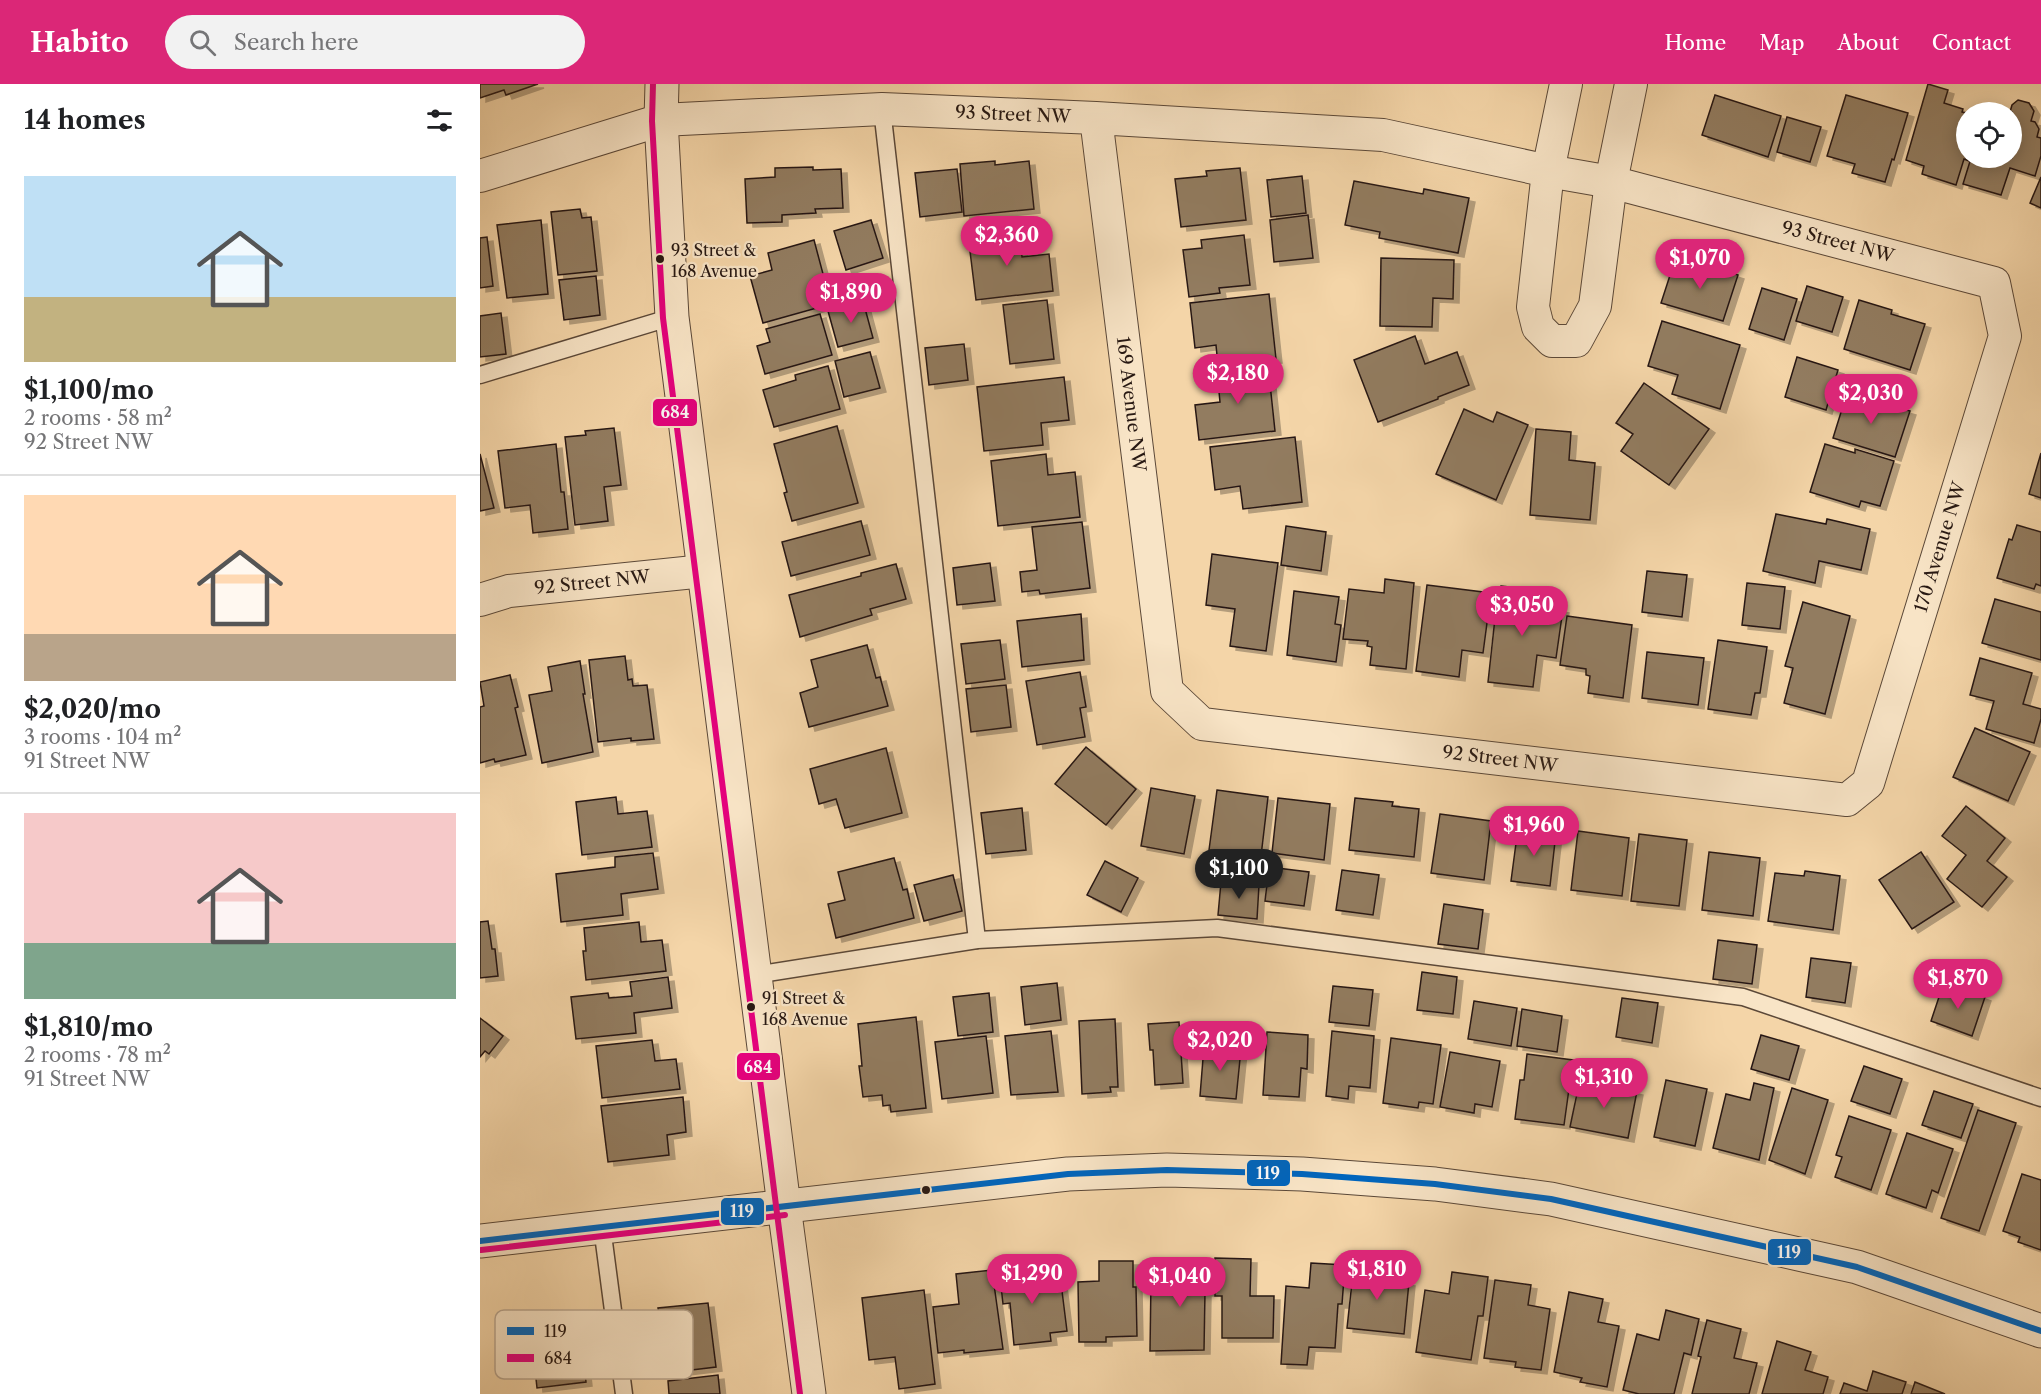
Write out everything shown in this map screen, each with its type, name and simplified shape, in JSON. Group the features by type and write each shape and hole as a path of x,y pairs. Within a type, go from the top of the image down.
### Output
{"street":[{"path":"662,84 661,120 672,316 809,1394"},
{"path":"1566,84 1548,171 1533,307 1538,327 1552,340 1576,341 1595,306 1611,182 1631,84"},
{"name":"93 Street NW","path":"480,176 661,120 882,109 1096,118 1383,135 1548,171 1611,182 1994,283"},
{"name":"169 Avenue NW","path":"1096,118 1167,691"},
{"name":"170 Avenue NW","path":"1847,800 1868,783 2005,336 1994,283"},
{"name":"92 Street NW","path":"480,600 509,591 704,571"},
{"name":"92 Street NW","path":"1167,691 1202,724 1847,800"},
{"path":"480,1241 1068,1174 1167,1170 1302,1174 1435,1184 1551,1199 1857,1267 2041,1331"}],"lane":[{"path":"882,109 977,940"},
{"path":"480,375 672,316"},
{"path":"755,975 977,940 1217,928 1743,997 2041,1098"},
{"path":"602,1227 613,1310"},
{"path":"622,1379 624,1394"}],"building":[{"path":"480,84 538,84 506,95 504,90 480,98"},
{"path":"1928,84 1948,90 1944,103 1956,107 1956,168 1961,168 1956,185 1922,174 1924,166 1906,160"},
{"path":"1715,95 1781,116 1768,157 1702,135"},
{"path":"1846,95 1908,113 1885,182 1852,173 1855,164 1827,156"},
{"path":"2018,100 2029,103 2034,111 2031,121 2035,122 2039,129 2037,137 2041,138 2041,156 2035,176 2010,168 2022,168 2022,102 2016,102"},
{"path":"1787,117 1821,127 1810,162 1777,152"},
{"path":"995,161 995,165 1029,161 1034,209 964,216 960,164"},
{"path":"813,167 813,170 841,169 843,208 815,209 816,213 782,215 782,222 747,223 745,179 775,177 775,168"},
{"path":"1240,168 1246,220 1181,227 1175,179 1207,176 1206,171"},
{"path":"1968,168 2010,168 2001,195 1963,184"},
{"path":"957,169 962,212 920,217 915,173"},
{"path":"1302,176 1306,213 1271,217 1267,180"},
{"path":"2041,177 2041,208 2030,203"},
{"path":"1354,181 1423,194 1424,189 1469,198 1458,253 1379,238 1380,232 1345,225"},
{"path":"580,209 582,218 591,217 597,271 558,275 551,212"},
{"path":"1308,215 1313,258 1274,262 1270,220"},
{"path":"541,220 548,294 507,298 497,225"},
{"path":"871,220 883,258 846,270 834,231"},
{"path":"1019,230 1022,257 1049,254 1053,291 976,300 968,235"},
{"path":"1244,235 1250,285 1219,288 1220,293 1189,297 1183,250 1202,248 1201,240"},
{"path":"487,237 493,286 480,288 480,238"},
{"path":"814,240 831,304 763,323 750,276 772,270 768,253"},
{"path":"1381,258 1454,260 1453,299 1433,298 1432,327 1380,326"},
{"path":"1675,260 1699,267 1700,263 1738,275 1723,321 1661,303"},
{"path":"596,276 600,315 564,320 559,280"},
{"path":"1807,286 1843,297 1832,332 1796,321"},
{"path":"1762,288 1797,299 1784,340 1749,329"},
{"path":"1269,294 1276,359 1218,366 1216,345 1195,348 1190,303"},
{"path":"1047,300 1054,359 1010,364 1003,305"},
{"path":"1859,300 1892,310 1891,314 1925,324 1910,370 1844,349"},
{"path":"863,301 873,338 838,347 828,311"},
{"path":"501,313 506,354 480,357 480,316"},
{"path":"820,314 832,355 765,374 757,346 770,342 766,329"},
{"path":"1662,321 1740,345 1720,409 1672,394 1678,375 1648,366"},
{"path":"1415,336 1425,364 1457,352 1469,385 1378,422 1354,360"},
{"path":"964,344 968,380 929,385 925,348"},
{"path":"870,352 880,388 844,397 835,361"},
{"path":"1797,357 1838,370 1826,410 1785,397"},
{"path":"1268,365 1275,431 1199,440 1195,405 1220,402 1217,371"},
{"path":"828,366 840,409 774,427 763,390 796,380 795,375"},
{"path":"1064,377 1069,420 1041,423 1043,445 984,451 977,387"},
{"path":"1644,383 1709,429 1669,485 1621,451 1633,434 1616,423"},
{"path":"1847,393 1910,411 1895,457 1833,438"},
{"path":"1464,409 1493,422 1497,412 1528,425 1496,500 1436,474"},
{"path":"837,426 858,503 792,521 774,444"},
{"path":"614,428 621,485 604,487 608,521 575,525 565,437 586,435 585,431"},
{"path":"1536,429 1571,432 1569,460 1595,463 1590,520 1530,515"},
{"path":"1295,437 1302,502 1243,509 1240,486 1215,490 1210,447"},
{"path":"556,444 568,529 533,533 530,505 505,508 498,451"},
{"path":"1825,444 1855,453 1855,449 1894,461 1880,506 1861,501 1859,507 1810,492"},
{"path":"2041,453 2041,498 2029,494"},
{"path":"480,454 494,508 480,511"},
{"path":"1046,454 1048,475 1075,472 1080,517 998,526 991,461"},
{"path":"1776,514 1826,524 1827,519 1870,529 1861,570 1819,561 1815,583 1763,571"},
{"path":"861,521 870,555 791,576 782,542"},
{"path":"1082,522 1090,588 1040,594 1039,590 1022,592 1020,572 1037,570 1032,527"},
{"path":"2017,525 2041,532 2041,586 2036,584 2034,589 1997,578 2009,539 2012,540"},
{"path":"1286,526 1326,532 1321,571 1281,565"},
{"path":"1212,554 1278,563 1266,651 1230,646 1235,609 1206,605"},
{"path":"990,563 995,601 957,605 953,568"},
{"path":"896,564 906,599 870,609 872,615 800,637 789,595"},
{"path":"1647,571 1687,575 1682,617 1642,612"},
{"path":"1385,579 1414,583 1406,669 1370,665 1372,647 1367,646 1368,641 1343,639 1349,589 1384,593"},
{"path":"1747,583 1785,587 1780,629 1742,625"},
{"path":"1427,585 1491,593 1483,653 1462,650 1459,677 1416,671"},
{"path":"1501,586 1533,590 1531,605 1563,609 1556,658 1537,655 1533,687 1488,682 1497,600 1499,600"},
{"path":"1294,591 1339,597 1335,624 1341,625 1336,662 1287,655"},
{"path":"1995,599 2041,612 2041,660 1982,643"},
{"path":"1803,602 1850,616 1825,714 1784,703 1793,668 1785,666"},
{"path":"1081,614 1084,660 1022,667 1017,621"},
{"path":"1567,616 1632,625 1623,698 1588,693 1590,676 1586,675 1586,669 1560,665"},
{"path":"1000,640 1005,679 966,684 961,644"},
{"path":"1718,640 1767,647 1760,693 1755,693 1751,715 1708,709"},
{"path":"867,645 876,678 880,677 888,706 809,727 800,693 818,687 811,660"},
{"path":"1647,652 1704,658 1698,705 1642,698"},
{"path":"625,656 628,680 632,679 633,686 647,685 654,739 631,741 631,738 598,742 589,660"},
{"path":"1980,658 2032,673 2023,704 2041,709 2041,719 2034,743 1986,729 1994,701 1970,695"},
{"path":"580,661 593,752 542,763 529,695 552,691 548,667"},
{"path":"1080,672 1086,707 1080,708 1085,737 1037,745 1026,681"},
{"path":"510,675 526,755 480,763 480,707 484,706 480,682"},
{"path":"1006,685 1011,727 971,732 966,689"},
{"path":"1975,728 2030,752 2008,801 1953,777"},
{"path":"1086,747 1136,789 1106,825 1055,784"},
{"path":"886,748 902,813 845,828 836,799 819,804 810,769"},
{"path":"1151,788 1195,796 1184,854 1141,846"},
{"path":"1217,790 1268,797 1261,856 1209,850"},
{"path":"616,797 618,814 647,811 652,847 582,855 576,802"},
{"path":"1278,798 1330,804 1324,860 1272,853"},
{"path":"1355,798 1393,802 1392,806 1419,809 1414,857 1349,850"},
{"path":"1966,806 2005,838 1987,861 2007,877 1982,907 1947,879 1966,855 1942,836"},
{"path":"1022,808 1026,850 986,854 981,813"},
{"path":"1440,814 1491,821 1484,880 1431,873"},
{"path":"1518,828 1556,833 1550,886 1511,881"},
{"path":"1578,831 1629,838 1622,896 1571,890"},
{"path":"1639,834 1687,840 1679,906 1631,901"},
{"path":"1709,852 1760,858 1753,916 1702,910"},
{"path":"1921,852 1954,902 1912,929 1879,880"},
{"path":"653,853 658,889 621,894 623,915 561,922 556,874 615,867 615,857"},
{"path":"894,858 903,890 907,889 914,918 836,938 828,904 845,900 838,872"},
{"path":"1105,861 1138,878 1121,912 1087,895"},
{"path":"1269,867 1309,872 1304,906 1265,901"},
{"path":"1342,870 1379,875 1373,915 1336,910"},
{"path":"1805,871 1840,876 1833,930 1768,921 1775,873 1804,876"},
{"path":"953,875 962,911 924,921 914,885"},
{"path":"1221,882 1259,885 1257,919 1218,915"},
{"path":"1444,904 1483,910 1478,949 1438,944"},
{"path":"488,921 492,949 495,949 498,976 480,978 480,922"},
{"path":"639,922 641,942 662,940 666,971 586,980 583,951 586,951 584,928"},
{"path":"1718,940 1757,945 1752,984 1713,979"},
{"path":"1811,958 1851,963 1845,1003 1806,997"},
{"path":"1422,972 1457,977 1453,1014 1417,1010"},
{"path":"668,977 672,1008 634,1013 636,1033 576,1039 571,997 608,993 609,998 632,996 630,982"},
{"path":"1057,983 1061,1020 1025,1025 1021,987"},
{"path":"1333,986 1373,990 1369,1026 1329,1022"},
{"path":"1957,987 1985,997 1972,1036 1931,1021 1942,988 1955,992"},
{"path":"989,993 993,1032 958,1036 953,997"},
{"path":"1622,998 1658,1003 1652,1043 1616,1037"},
{"path":"1474,1001 1517,1008 1511,1046 1468,1039"},
{"path":"1522,1009 1562,1016 1557,1052 1517,1046"},
{"path":"916,1017 926,1108 891,1112 890,1105 883,1106 882,1095 863,1097 859,1066 862,1066 858,1024"},
{"path":"480,1018 503,1036 489,1054 485,1051 480,1057"},
{"path":"1115,1019 1118,1087 1110,1087 1111,1092 1082,1094 1079,1021"},
{"path":"1179,1022 1183,1083 1155,1085 1153,1050 1150,1050 1148,1024"},
{"path":"1051,1031 1058,1092 1011,1095 1005,1036"},
{"path":"1332,1031 1374,1036 1370,1088 1349,1086 1348,1099 1326,1096"},
{"path":"1267,1032 1308,1035 1307,1069 1301,1068 1299,1097 1263,1095"},
{"path":"1761,1035 1799,1046 1789,1080 1751,1069"},
{"path":"986,1036 993,1093 942,1099 935,1042"},
{"path":"1391,1038 1441,1045 1433,1104 1419,1102 1418,1108 1383,1103"},
{"path":"652,1040 655,1061 676,1059 680,1089 602,1098 596,1046"},
{"path":"1204,1046 1241,1049 1236,1099 1200,1096"},
{"path":"1450,1052 1500,1061 1492,1107 1475,1104 1474,1113 1440,1107"},
{"path":"1527,1054 1573,1060 1564,1125 1515,1119 1520,1080 1524,1080"},
{"path":"1864,1066 1902,1079 1890,1114 1851,1101"},
{"path":"1580,1079 1637,1091 1628,1138 1570,1127"},
{"path":"1666,1080 1707,1089 1695,1146 1654,1137"},
{"path":"1754,1083 1774,1088 1759,1160 1713,1148 1726,1094 1750,1100"},
{"path":"1792,1088 1828,1100 1805,1174 1769,1160"},
{"path":"1934,1091 1973,1104 1961,1138 1922,1125"},
{"path":"683,1097 686,1132 667,1135 669,1155 608,1162 601,1106"},
{"path":"1978,1110 2016,1123 1979,1231 1941,1218"},
{"path":"1849,1116 1891,1130 1871,1190 1835,1177 1842,1157 1836,1155"},
{"path":"1907,1133 1953,1149 1938,1193 1932,1190 1926,1208 1886,1194"},
{"path":"2022,1174 2041,1180 2041,1250 2018,1242 2020,1237 2003,1231"},
{"path":"1215,1258 1251,1259 1250,1296 1274,1296 1273,1338 1222,1338 1222,1296 1215,1296"},
{"path":"1175,1259 1208,1259 1204,1350 1150,1351 1151,1281 1175,1281"},
{"path":"1099,1261 1133,1261 1137,1336 1106,1337 1106,1342 1079,1342 1078,1282 1099,1281"},
{"path":"1311,1263 1345,1265 1342,1304 1338,1304 1335,1348 1309,1347 1307,1365 1281,1364 1286,1286 1309,1288"},
{"path":"1034,1264 1037,1285 1061,1283 1067,1331 1050,1333 1051,1341 1014,1345 1010,1303 1003,1304 999,1268"},
{"path":"1354,1264 1389,1268 1388,1280 1409,1282 1404,1334 1347,1328"},
{"path":"992,1270 1003,1349 938,1353 933,1307 959,1304 956,1274"},
{"path":"1452,1272 1488,1277 1483,1316 1478,1316 1471,1360 1416,1352 1425,1290 1449,1294"},
{"path":"1495,1280 1531,1285 1528,1305 1550,1309 1541,1370 1515,1367 1516,1362 1484,1358"},
{"path":"924,1290 935,1384 899,1389 895,1357 869,1360 862,1298"},
{"path":"1569,1292 1603,1299 1598,1322 1619,1326 1607,1387 1580,1382 1582,1378 1554,1372"},
{"path":"708,1303 716,1367 693,1370 693,1310 658,1310 658,1308"},
{"path":"1666,1310 1699,1319 1691,1355 1684,1353 1674,1394 1639,1394 1623,1390 1637,1334 1659,1340"},
{"path":"1707,1320 1741,1329 1734,1358 1757,1363 1749,1394 1692,1394"},
{"path":"1777,1341 1811,1352 1805,1370 1828,1377 1823,1394 1762,1394"},
{"path":"1873,1371 1906,1382 1902,1394 1840,1394 1844,1383 1867,1391"},
{"path":"718,1375 720,1394 669,1394 668,1381"},
{"path":"536,1379 586,1379 586,1382 537,1388"},
{"path":"1915,1382 1945,1394 1911,1394"}],"transit line":[{"name":"684","path":"653,84 652,121 663,318 800,1394"},
{"name":"119","path":"480,1241 1068,1174 1167,1170 1302,1174 1435,1184 1551,1199 1857,1267 2041,1331"},
{"name":"684","path":"481,1250 785,1215"}],"place":[{"name":"93 Street & 168 Avenue","path":"660,259"},
{"name":"91 Street & 168 Avenue","path":"751,1007"}]}
